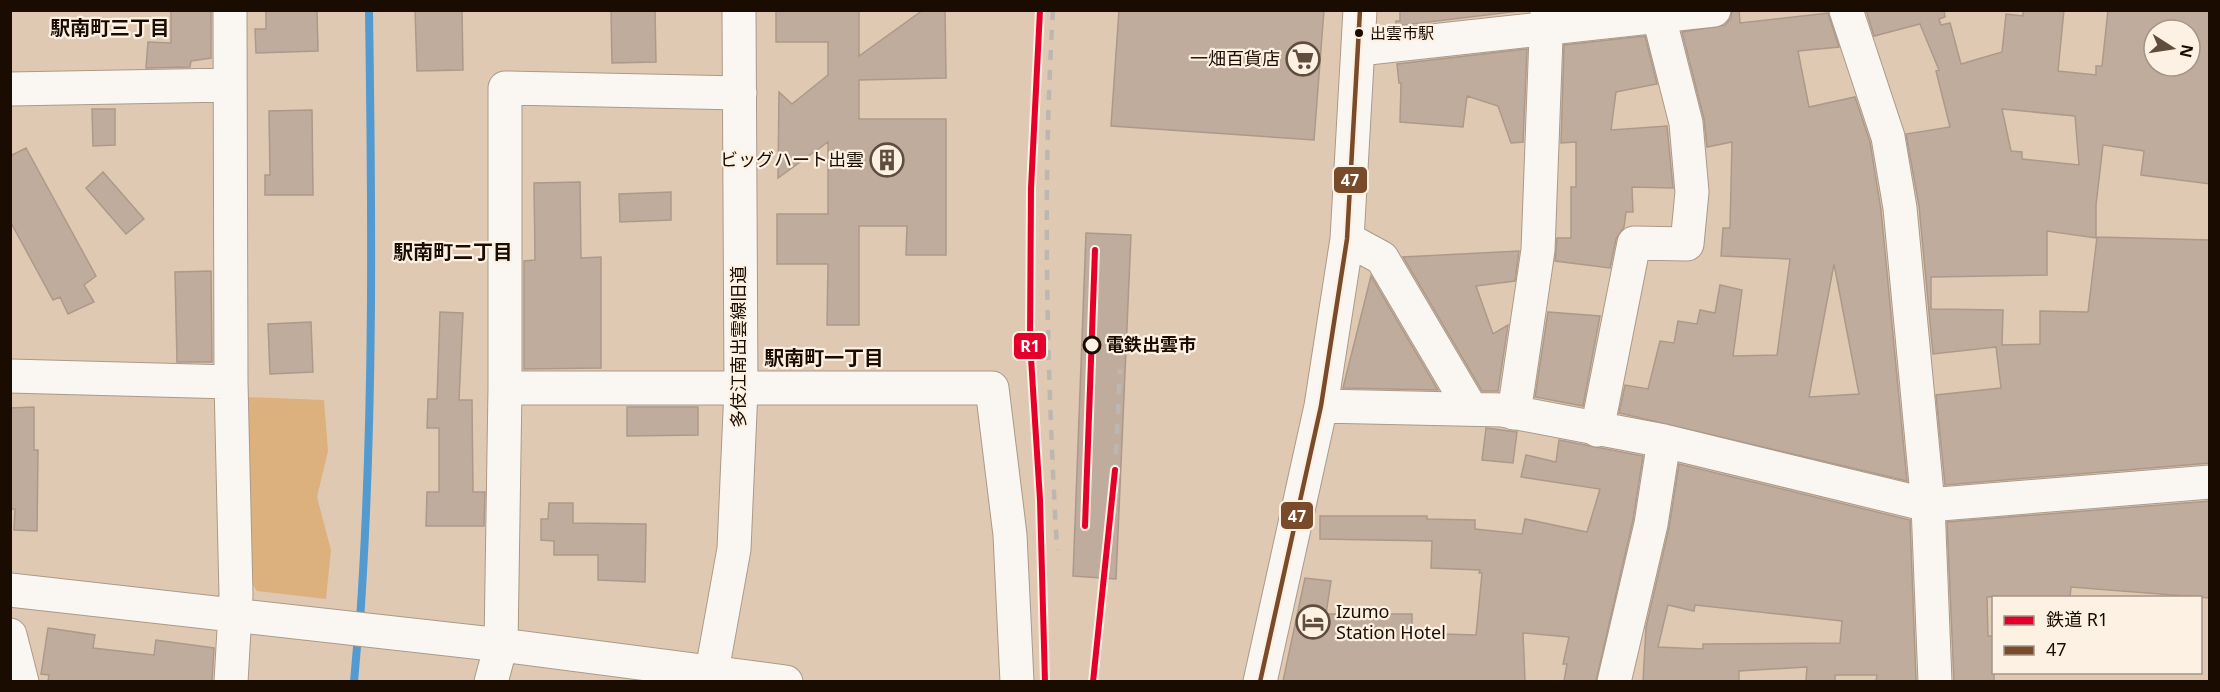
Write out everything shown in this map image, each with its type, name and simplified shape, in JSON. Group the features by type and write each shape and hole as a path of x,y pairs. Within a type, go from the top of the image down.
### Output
{"street":[{"path":"230,10 231,382 236,617 231,681"},
{"name":"多伎江南出雲線旧道","path":"711,677 734,549 741,389 739,10"},
{"path":"1260,681 1321,406 1347,239 1360,10"},
{"path":"1359,49 1546,20 1659,17 1714,10"},
{"path":"1846,10 1888,137 1900,208 1928,505 1935,681"},
{"path":"1598,430 1634,243 1687,244 1692,192 1686,123 1659,17"},
{"path":"1514,413 1538,250 1546,20"},
{"path":"10,89 230,85"},
{"path":"490,681 501,645 505,388 505,88 740,93"},
{"path":"1347,239 1382,258 1471,410"},
{"path":"10,376 231,382"},
{"path":"505,388 992,388 1010,535 1017,681"},
{"path":"1321,406 1514,413 1664,441 1928,505 2210,482"},
{"path":"1614,681 1651,524 1664,441"},
{"path":"10,590 501,645 711,677 786,681"},
{"path":"10,635 22,681"}],"shaded area":[{"path":"246,397 324,400 328,451 317,497 331,550 326,599 257,591 249,579"}],"building":[{"path":"171,10 211,10 211,58 191,61 190,67 146,68 148,42 171,43"},
{"path":"266,10 317,10 318,51 256,53 255,29 266,29"},
{"path":"415,10 462,10 463,70 417,71"},
{"path":"611,10 655,10 656,62 612,63"},
{"name":"ビッグハート出雲","path":"776,10 859,10 859,56 923,10 945,10 946,78 859,80 859,119 946,119 946,255 906,255 907,226 859,226 859,325 827,325 828,264 777,264 777,214 828,214 828,142 778,178 779,92 792,104 828,75 828,42 776,42"},
{"path":"1119,10 1324,10 1314,140 1111,126"},
{"path":"1400,10 1528,10 1396,26 1396,21 1400,21"},
{"path":"1732,10 1739,10 1740,23 1828,13 1839,47 1798,51 1809,107 1855,97 1870,142 1881,210 1907,481 1619,413 1625,385 1648,389 1660,341 1674,343 1678,321 1697,324 1700,310 1715,313 1720,285 1742,290 1733,356 1777,355 1790,259 1721,256 1723,228 1730,228 1732,142 1707,147 1704,119 1682,32 1725,25 1731,18","holes":["1834,264 1859,394 1809,397"]},
{"path":"1866,10 1944,10 1945,17 1939,19 1941,25 1950,23 1961,64 2002,52 2006,14 2023,16 2023,10 2064,10 2058,71 2096,75 2096,66 2102,66 2108,10 2210,10 2210,184 2141,175 2144,151 2103,145 2096,205 2096,238 2047,231 2047,275 1931,277 1931,309 2003,310 2002,345 2040,344 2040,311 2088,312 2097,237 2210,240 2210,463 1945,485 1936,395 2001,388 1996,347 1933,354 1919,206 1906,134 1950,127 1936,71 1939,70 1920,24 1874,36","holes":["2002,109 2075,116 2079,165 2022,159 2022,152 2011,151"]},
{"path":"1645,36 1657,84 1616,92 1611,130 1667,126 1673,188 1632,187 1633,212 1626,212 1624,227 1616,239 1610,268 1555,261 1557,238 1571,238 1571,187 1576,187 1576,142 1561,143 1564,45"},
{"path":"1527,49 1523,142 1511,143 1498,106 1467,96 1463,127 1400,122 1401,83 1399,83 1397,64"},
{"path":"92,109 115,109 115,145 93,146"},
{"path":"312,110 313,195 265,195 265,175 270,175 269,111"},
{"path":"26,148 96,276 84,285 94,302 68,314 60,297 53,300 10,221 10,156"},
{"path":"103,172 144,219 126,234 86,188"},
{"path":"580,182 581,258 601,257 601,368 524,369 524,261 535,260 534,183"},
{"path":"671,192 671,220 620,222 619,194"},
{"path":"1086,233 1131,235 1116,579 1073,576"},
{"path":"1519,251 1515,281 1476,286 1493,334 1508,325 1498,391 1482,391 1403,257"},
{"path":"211,271 212,362 177,362 175,272"},
{"path":"1371,276 1438,390 1343,388"},
{"path":"440,312 463,313 459,400 472,400 473,492 485,492 484,526 426,526 427,492 439,492 439,428 427,428 428,399 437,399"},
{"path":"1548,312 1600,316 1583,406 1535,397"},
{"path":"311,322 313,372 270,374 268,324"},
{"path":"34,407 34,450 38,450 37,531 14,530 15,509 10,509 10,408"},
{"path":"627,407 698,407 698,435 627,436"},
{"path":"1486,428 1517,432 1513,463 1482,460"},
{"path":"1559,440 1643,456 1633,520 1596,681 1564,681 1567,664 1563,664 1569,637 1523,633 1525,681 1283,681 1305,578 1331,581 1326,614 1412,614 1412,633 1476,635 1482,573 1479,573 1480,570 1431,568 1432,541 1320,539 1320,516 1427,516 1427,519 1475,520 1475,529 1522,534 1525,519 1587,532 1600,489 1521,477 1526,455 1556,462"},
{"path":"1679,464 1910,520 1916,681 1876,681 1877,675 1835,675 1835,681 1806,681 1807,667 1739,671 1739,681 1643,681 1646,627 1669,528","holes":["1668,605 1694,611 1695,605 1842,621 1840,643 1703,644 1703,649 1658,647"]},
{"path":"2210,501 2210,598 2071,587 2070,596 1987,597 1988,636 1992,636 1994,681 1954,681 1947,522"},
{"path":"549,503 573,503 573,523 646,524 645,582 598,580 598,555 554,555 554,541 541,540 541,519 548,519"},
{"path":"48,628 95,635 93,648 154,655 156,640 214,648 212,681 48,681 49,675 41,674"}],"waterway":[{"path":"360,620 370,392 369,10"},
{"path":"354,682 358,635"}],"railway":[{"path":"1053,10 1048,145 1047,280 1057,550"},
{"path":"1088,466 1095,250"},
{"path":"1115,474 1120,369"}],"rail line":[{"name":"R1","path":"1040,10 1031,188 1030,342 1040,500 1045,682"},
{"name":"R1","path":"1085,526 1095,250"},
{"name":"R1","path":"1093,682 1115,470"}],"transit line":[{"name":"47","path":"1260,682 1321,406 1347,239 1360,10"}],"place":[{"name":"出雲市駅","path":"1359,33"},
{"name":"一畑百貨店","path":"1303,59"},
{"name":"ビッグハート出雲","path":"887,160"},
{"name":"電鉄出雲市","path":"1092,345"},
{"name":"Izumo Station Hotel","path":"1313,622"}],"district":[{"name":"駅南町三丁目","path":"110,28"},
{"name":"駅南町二丁目","path":"453,252"},
{"name":"駅南町一丁目","path":"824,358"}]}
